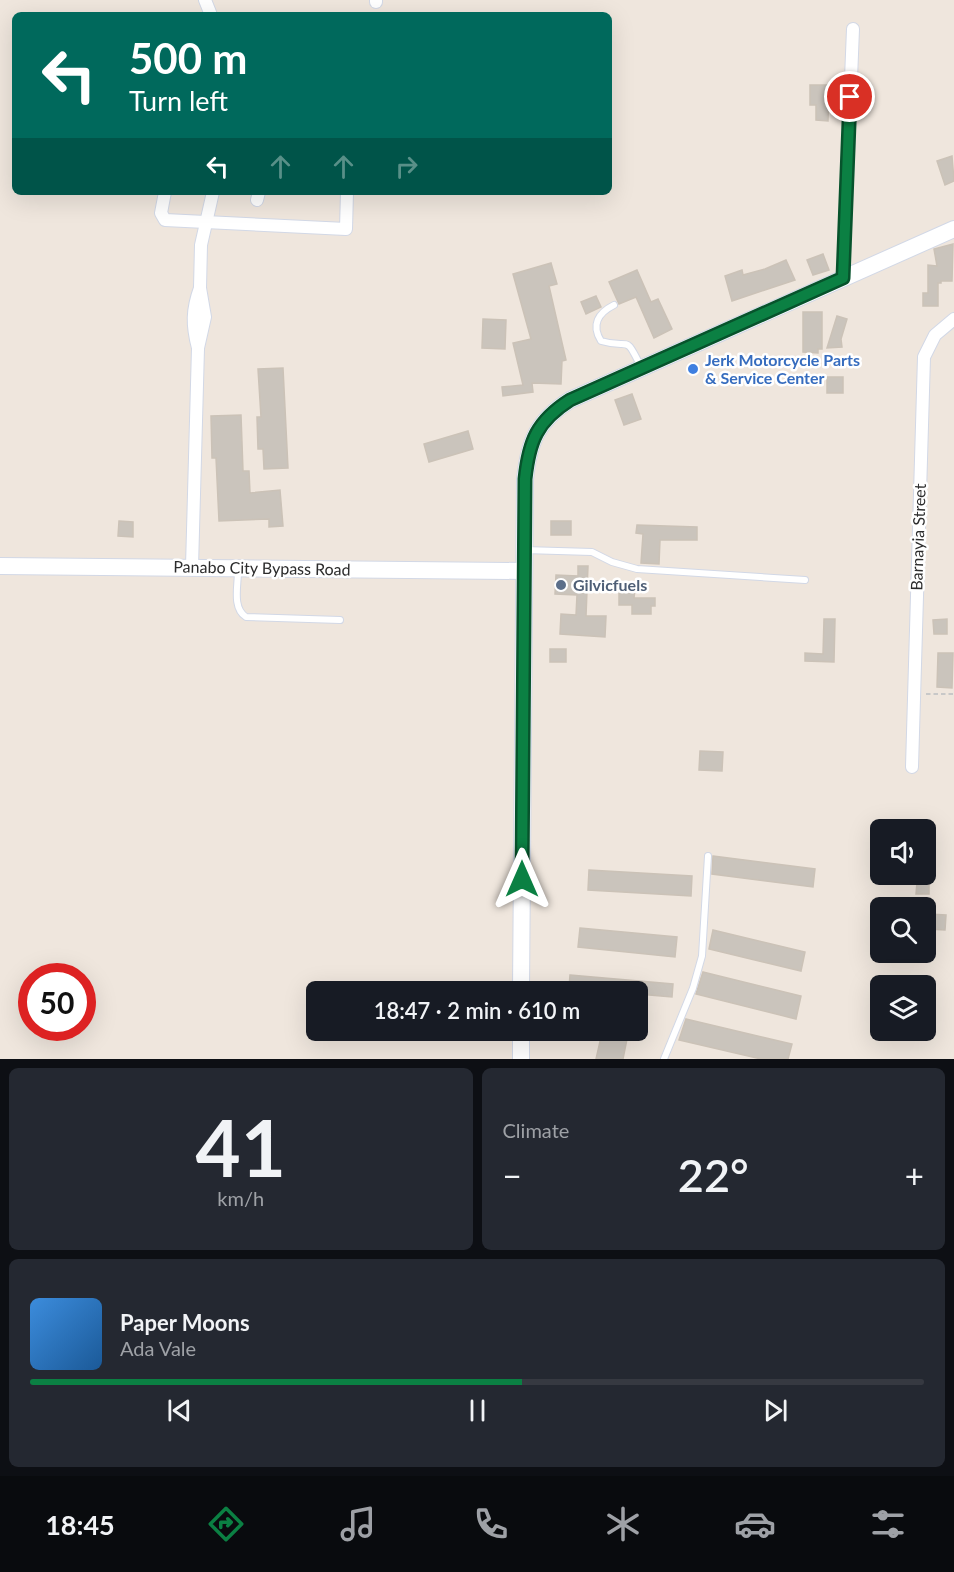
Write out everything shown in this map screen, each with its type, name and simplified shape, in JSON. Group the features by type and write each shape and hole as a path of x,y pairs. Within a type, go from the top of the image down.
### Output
{"main road":[{"path":"521,981 525,479 531,441 537,429 556,409 570,400 954,229"},
{"name":"Panabo City Bypass Road","path":"0,566 524,571"},
{"path":"521,1041 521,1059"}],"street":[{"path":"843,278 853,29"},
{"path":"164,195 161,213 163,219 346,229 347,195"},
{"path":"192,567 198,348 205,317 200,288 201,245 212,195"},
{"name":"Barnayia Street","path":"912,767 924,357 935,335 954,319"}],"lane":[{"path":"614,305 598,316 595,323 597,335 601,341 626,343 631,346 641,367"},
{"path":"524,550 592,552 612,562 637,569 805,580"},
{"path":"238,567 237,606 240,613 246,617 340,620"},
{"path":"664,1059 690,997 702,956 708,856"}],"path":[{"path":"914,693 954,694"}],"building":[{"path":"810,85 829,85 828,121 816,120 816,105 810,105"},
{"path":"952,156 954,181 945,185 937,161"},
{"path":"953,244 952,281 938,283 938,306 923,306 923,293 928,293 928,265 937,266 934,249"},
{"path":"823,254 829,270 813,275 807,260"},
{"path":"786,260 795,280 732,301 725,276 742,270 743,275"},
{"path":"551,263 557,284 549,286 566,360 562,361 561,384 532,383 533,392 503,396 502,387 523,385 513,343 531,339 513,274"},
{"path":"637,270 651,302 658,299 672,329 654,338 636,297 619,304 609,282"},
{"path":"596,296 601,307 586,314 581,302"},
{"path":"803,312 822,312 822,349 818,349 818,353 803,352"},
{"path":"837,316 847,319 841,339 842,347 827,348"},
{"path":"483,319 506,320 505,349 482,348"},
{"path":"283,368 288,468 264,469 263,449 258,449 257,417 261,417 258,369"},
{"path":"827,377 843,377 843,393 827,393"},
{"path":"632,394 641,419 624,425 615,400"},
{"path":"241,415 243,471 249,471 250,493 280,490 283,526 269,527 269,519 219,521 216,458 212,458 211,416"},
{"path":"468,431 473,449 429,462 424,444"},
{"path":"119,521 133,522 133,537 118,536"},
{"path":"551,521 571,521 571,535 551,535"},
{"path":"637,525 697,527 697,540 660,540 659,564 641,563 643,534 636,533"},
{"path":"578,566 588,566 586,616 606,616 605,637 560,634 561,614 576,615 577,595 555,594 556,575 578,576"},
{"path":"619,589 635,589 634,598 655,598 655,606 651,606 651,614 632,614 632,605 619,605"},
{"path":"824,619 835,619 834,662 805,661 805,653 823,654"},
{"path":"947,619 947,634 934,634 933,620"},
{"path":"550,649 566,649 566,662 550,662"},
{"path":"938,653 953,653 952,688 937,687"},
{"path":"700,751 723,752 722,771 699,770"},
{"path":"713,856 815,869 813,887 712,874"},
{"path":"589,870 692,876 691,896 588,890"},
{"path":"917,885 929,885 929,894 916,894"},
{"path":"936,914 946,915 945,930 936,930"},
{"path":"580,928 677,937 675,957 578,947"},
{"path":"713,930 805,952 801,971 709,949"},
{"path":"703,972 801,996 796,1019 696,994"},
{"path":"570,975 639,981 570,981"},
{"path":"648,982 673,984 672,997 648,995"},
{"path":"686,1019 792,1044 788,1059 761,1059 679,1040"},
{"path":"600,1041 627,1041 623,1059 596,1059"}],"place":[{"name":"Jerk Motorcycle Parts & Service Center","path":"693,369"},
{"name":"Gilvicfuels","path":"561,585"}],"route":[{"path":"522,879 525,479 531,441 546,418 570,400 843,278 850,97"}]}
